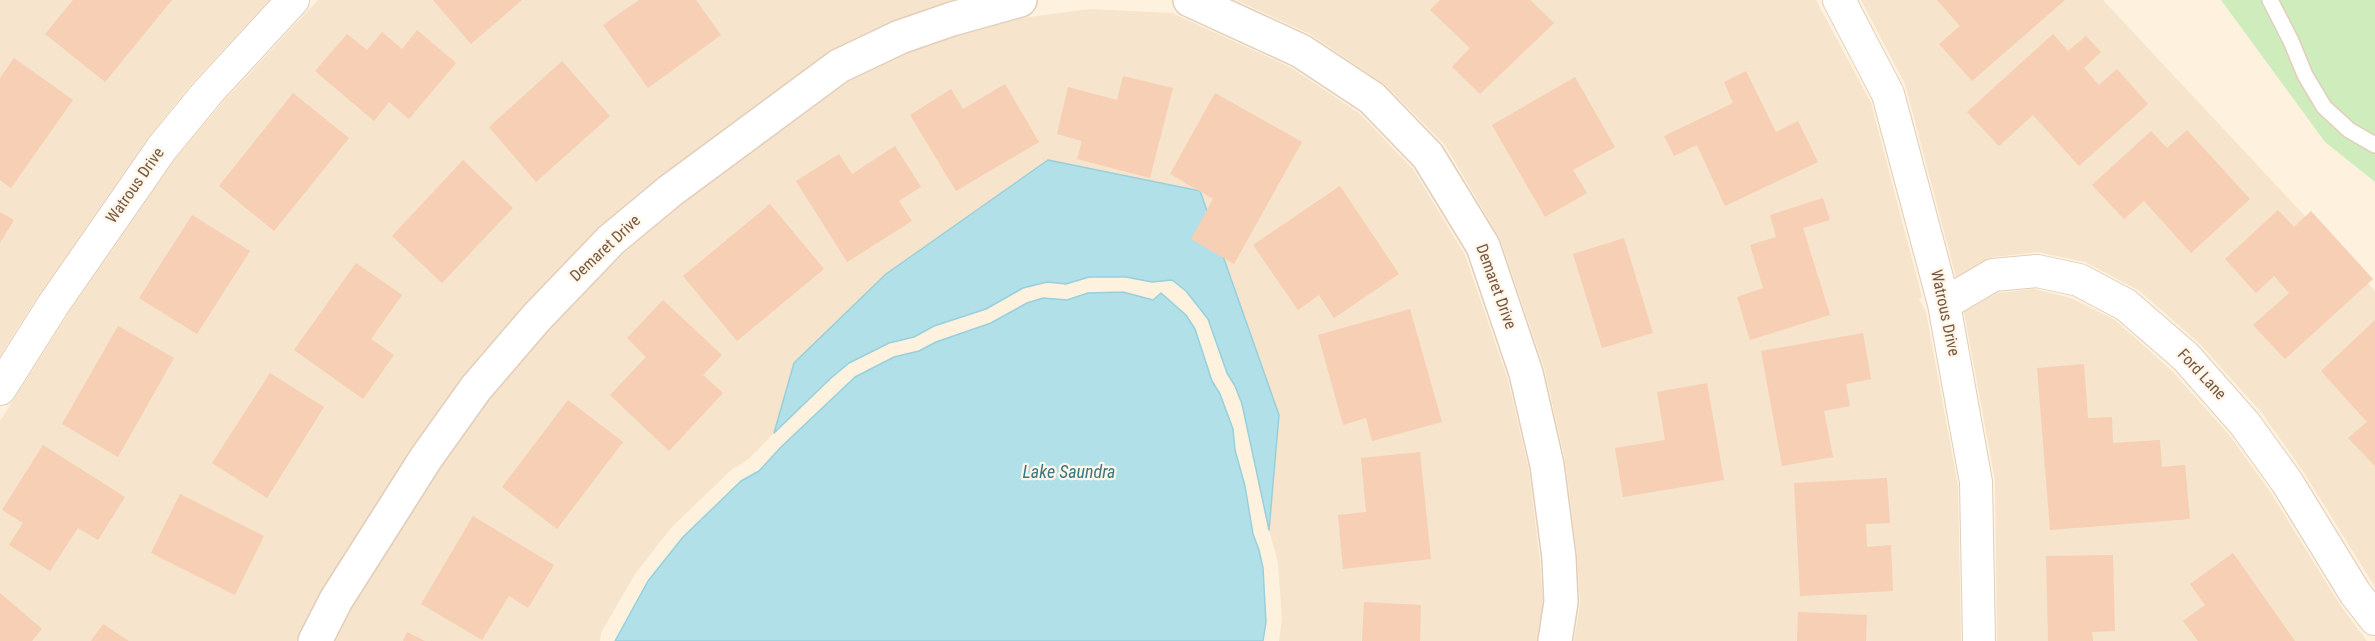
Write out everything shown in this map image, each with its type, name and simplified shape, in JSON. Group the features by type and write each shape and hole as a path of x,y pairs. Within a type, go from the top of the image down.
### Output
{"street":[{"name":"Watrous Drive","path":"0,388 53,305 162,148 208,92 293,0"},
{"name":"Demaret Drive","path":"315,641 336,600 426,458 476,388 537,317 611,240 670,191 839,66 900,37 952,19 1020,0"},
{"name":"Demaret Drive","path":"1190,0 1301,51 1371,98 1428,156 1482,246 1526,373 1547,465 1561,602 1555,641"},
{"name":"Watrous Drive","path":"1839,0 1888,94 1944,304 1976,482 1979,641"},
{"name":"Ford Lane","path":"1944,304 1993,275 2037,271 2079,280 2126,305 2186,357 2245,424 2287,482 2355,593 2375,619"}],"lane":[{"path":"2270,0 2316,96 2324,107 2349,130 2375,145"}],"shaded area":[{"path":"0,0 270,0 195,80 148,138 38,296 0,356"},
{"path":"318,0 953,0 893,21 830,52 660,177 601,227 523,306 462,377 411,448 321,592 296,641 0,641 0,421 68,314 176,158 222,103"},
{"path":"1236,0 1816,0 1871,103 1922,297 1919,299 1926,312 1958,486 1961,641 1574,641 1580,603 1577,555 1565,460 1544,367 1500,239 1445,145 1385,85 1310,34"},
{"path":"1861,0 2103,0 2375,291 2375,587 2303,471 2261,412 2200,344 2140,291 2085,262 2038,252 1993,257 1956,277 1905,84"},
{"path":"1090,9 1172,13 1290,67 1359,113 1413,169 1465,255 1508,380 1529,470 1540,562 1543,604 1537,641 1279,641 1282,619 1278,563 1269,530 1279,415 1200,191 794,363 774,433 750,458 730,471 671,528 635,574 601,633 600,641 335,641 352,608 441,466 490,398 549,328 624,253 680,205 848,82 905,54 956,36 1021,18"},
{"path":"2034,289 2071,298 2115,320 2172,371 2230,436 2271,493 2340,605 2367,641 1997,641 1995,480 1964,312 1997,293"}],"green space":[{"path":"2221,0 2375,0 2375,182 2325,142"}],"water":[{"path":"1048,160 1200,191 1279,415 1269,530 1242,404 1227,373 1208,319 1186,291 1172,280 1152,282 1126,277 1089,277 1066,284 1047,282 1023,288 986,309 934,326 914,337 889,343 849,363 774,433 794,363 886,274"},
{"name":"Lake Saundra","path":"1123,292 1153,300 1161,293 1186,315 1195,329 1212,381 1220,394 1233,429 1235,450 1245,486 1253,534 1263,568 1266,622 1263,641 615,641 648,581 683,537 741,481 759,471 855,377 894,357 919,351 936,342 991,323 1027,303 1043,298 1067,300 1088,293"}],"building":[{"path":"73,0 172,0 105,82 45,34"},
{"path":"433,0 522,0 471,44"},
{"path":"639,0 696,0 721,35 648,88 603,25"},
{"path":"1440,0 1530,0 1554,23 1480,94 1452,67 1470,48 1430,10"},
{"path":"1937,0 2065,0 1972,81 1939,44 1960,26"},
{"path":"417,30 456,63 409,119 389,102 374,121 315,71 347,34 367,50 382,32 402,49"},
{"path":"2053,34 2068,51 2086,36 2101,52 2084,68 2099,85 2117,69 2148,104 2079,166 2033,115 1999,146 1967,112"},
{"path":"14,58 73,100 11,188 0,180 0,78"},
{"path":"562,61 610,116 536,182 489,127"},
{"path":"1746,71 1776,132 1798,121 1818,162 1725,206 1697,145 1674,156 1664,136 1733,103 1724,82"},
{"path":"1123,76 1173,88 1150,178 1077,159 1082,141 1057,134 1068,87 1117,100"},
{"path":"1575,77 1615,147 1573,170 1587,193 1545,217 1492,125"},
{"path":"1005,84 1039,142 956,191 910,115 951,89 963,109"},
{"path":"293,93 349,138 274,231 219,186"},
{"path":"1215,93 1302,142 1234,264 1191,239 1213,199 1170,174"},
{"path":"2187,130 2250,199 2191,253 2144,201 2124,219 2092,185 2151,131 2167,148"},
{"path":"895,146 921,187 899,201 912,221 847,262 796,181 839,154 852,174"},
{"path":"463,160 513,208 442,283 392,236"},
{"path":"1340,186 1399,274 1334,318 1319,295 1298,310 1253,245"},
{"path":"1823,198 1830,220 1803,228 1830,315 1750,340 1737,297 1763,288 1750,245 1776,237 1770,215"},
{"path":"770,204 824,269 737,341 683,276"},
{"path":"2278,210 2294,227 2311,211 2373,279 2285,359 2253,325 2289,293 2274,276 2256,293 2225,259"},
{"path":"0,212 14,220 0,243"},
{"path":"192,215 250,251 197,334 139,298"},
{"path":"1624,238 1653,333 1602,348 1573,254"},
{"path":"356,263 402,295 371,339 394,355 363,399 294,350"},
{"path":"663,300 722,355 703,375 723,393 669,451 610,395 646,357 627,338"},
{"path":"1410,309 1442,422 1372,441 1366,418 1343,425 1318,335"},
{"path":"2375,320 2375,466 2348,438 2367,422 2321,371"},
{"path":"118,326 174,358 118,457 62,424"},
{"path":"1863,333 1871,379 1846,384 1850,406 1824,411 1833,457 1782,466 1761,351"},
{"path":"2084,364 2088,418 2112,417 2113,443 2160,440 2162,467 2185,465 2190,519 2050,530 2037,368"},
{"path":"270,373 324,407 267,498 212,463"},
{"path":"1707,383 1724,480 1623,497 1615,448 1665,440 1657,392"},
{"path":"568,400 623,442 557,529 502,487"},
{"path":"43,445 125,497 98,540 78,528 50,571 9,545 23,523 2,510"},
{"path":"1420,452 1431,559 1343,569 1338,515 1366,512 1361,458"},
{"path":"1887,478 1890,523 1866,524 1867,547 1891,545 1893,591 1800,596 1794,483"},
{"path":"180,494 264,536 235,595 151,553"},
{"path":"473,516 554,565 528,608 509,596 482,640 421,604"},
{"path":"2233,553 2295,641 2198,641 2183,621 2205,605 2190,584"},
{"path":"2113,555 2115,631 2092,632 2093,641 2048,641 2046,556"},
{"path":"0,593 42,629 32,641 0,641"},
{"path":"1364,602 1421,605 1420,641 1362,641"},
{"path":"1798,612 1867,615 1866,641 1797,641"},
{"path":"103,624 129,641 91,641"},
{"path":"407,632 425,641 403,641"}]}
